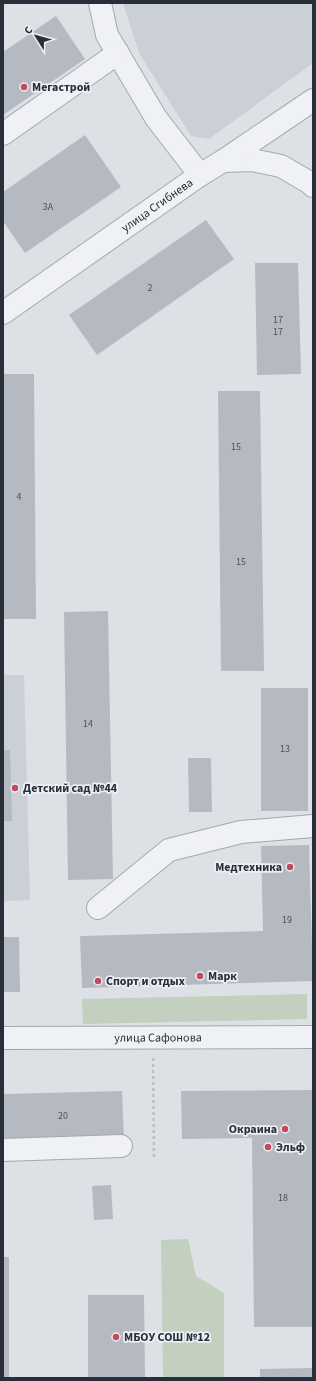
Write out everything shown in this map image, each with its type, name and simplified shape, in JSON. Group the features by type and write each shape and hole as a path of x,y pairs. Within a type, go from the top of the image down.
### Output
{"street":[{"path":"100,3 107,35 156,118 200,175"},
{"path":"3,134 118,53"},
{"name":"улица Сгибнева","path":"6,304 313,100"},
{"path":"223,161 252,160 281,166 313,186"},
{"path":"98,908 170,850 241,832 313,826"},
{"name":"улица Сафонова","path":"3,1038 313,1037"},
{"path":"3,1150 121,1146"}],"path":[{"path":"152,1038 154,1160"}],"shaded area":[{"path":"123,3 313,3 313,63 209,139 191,136 139,53"},
{"name":"Детский сад №44","path":"3,675 24,675 30,900 3,901"}],"green space":[{"path":"307,994 307,1019 83,1024 82,999"},
{"path":"188,1239 196,1276 224,1293 224,1378 163,1378 161,1240"}],"building":[{"name":"Мегастрой","path":"56,16 85,59 3,115 3,52"},
{"path":"85,135 121,187 25,253 3,221 3,192"},
{"path":"206,220 234,259 97,355 69,315"},
{"path":"255,263 298,263 301,374 257,375"},
{"path":"3,374 34,374 36,619 3,619"},
{"path":"218,391 260,391 264,671 221,671"},
{"path":"108,611 113,879 68,880 64,612"},
{"path":"261,688 308,688 308,811 261,811"},
{"path":"3,750 10,750 12,821 3,821"},
{"path":"188,758 211,758 212,812 189,812"},
{"path":"309,845 313,981 82,988 80,936 263,931 261,846"},
{"path":"3,937 19,937 20,992 3,992"},
{"path":"313,1090 313,1327 254,1327 252,1138 182,1139 181,1091"},
{"path":"122,1091 124,1138 3,1142 3,1094"},
{"path":"111,1185 113,1219 94,1220 92,1186"},
{"path":"3,1257 9,1257 9,1378 3,1378"},
{"name":"МБОУ СОШ №12","path":"88,1295 144,1295 145,1378 88,1378"},
{"path":"313,1368 313,1378 260,1378 260,1369"}],"place":[{"name":"Мегастрой","path":"24,87"},
{"name":"Детский сад №44","path":"15,788"},
{"name":"Медтехника","path":"290,867"},
{"name":"Марк","path":"200,976"},
{"name":"Спорт и отдых","path":"98,981"},
{"name":"Окраина","path":"285,1129"},
{"name":"Эльф","path":"268,1147"},
{"name":"МБОУ СОШ №12","path":"116,1337"}]}
